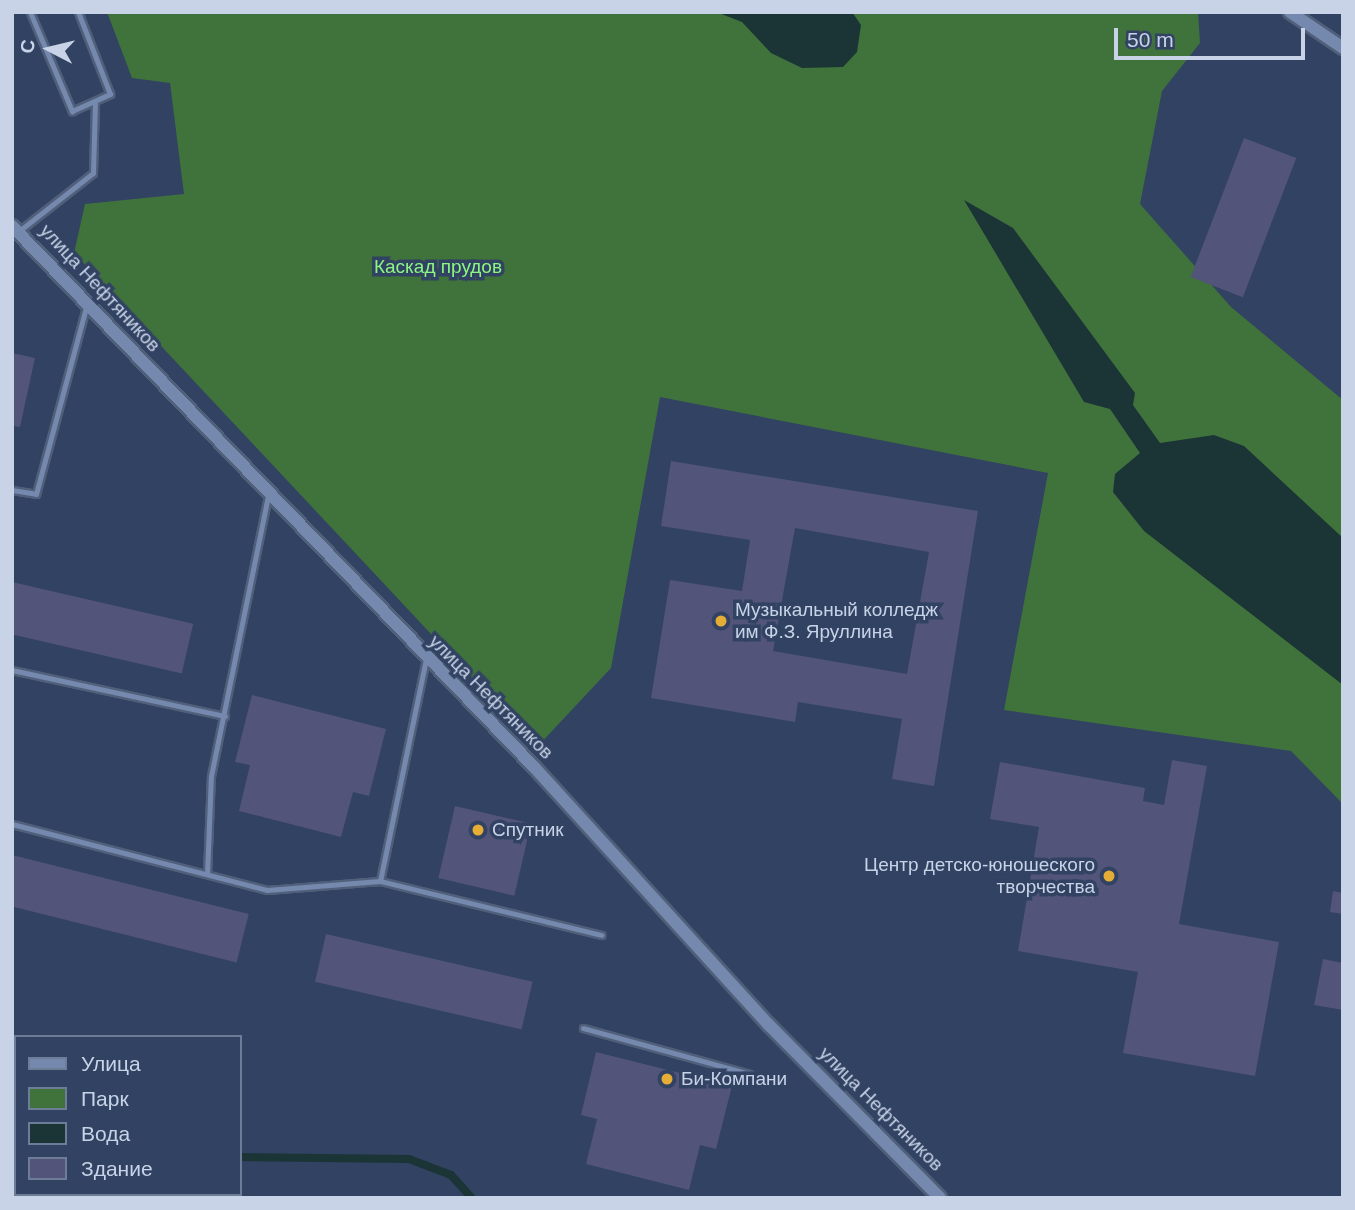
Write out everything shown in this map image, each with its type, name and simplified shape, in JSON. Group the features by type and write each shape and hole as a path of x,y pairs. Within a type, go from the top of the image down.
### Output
{"street":[{"path":"1290,12 1343,48"},
{"name":"улица Нефтяников","path":"16,228 268,495 426,659 534,766 769,1025 940,1198"}],"lane":[{"path":"30,12 72,111 110,94 78,12"},
{"path":"16,228 93,173 95,101"},
{"path":"12,490 36,494 87,302"},
{"path":"207,874 211,776 268,495"},
{"path":"380,881 426,659"},
{"path":"12,670 225,716"},
{"path":"12,824 267,890 380,881 602,934"},
{"path":"583,1028 750,1074"}],"green space":[{"name":"Каскад прудов","path":"107,12 1198,12 1200,43 1162,91 1140,204 1231,307 1343,400 1343,804 1291,751 1004,710 1048,473 660,397 611,668 537,747 74,253 85,204 184,194 170,83 132,78"}],"water":[{"path":"716,12 852,12 861,25 857,52 843,67 802,68 771,53 742,22"},
{"path":"964,200 1013,228 1135,393 1133,405 1160,443 1214,435 1244,446 1343,538 1343,685 1144,531 1113,492 1115,474 1140,453 1110,409 1084,402"}],"building":[{"path":"1244,138 1296,158 1243,297 1191,277"},
{"path":"12,353 35,358 20,427 12,426"},
{"name":"Музыкальный колледж им Ф.З. Яруллина","path":"671,461 978,511 934,786 892,779 902,719 798,702 795,722 651,698 670,580 742,591 750,540 661,526","holes":["795,528 929,552 907,674 773,651"]},
{"path":"12,582 193,624 182,674 12,634"},
{"path":"252,695 386,729 369,796 353,792 341,837 239,811 250,765 235,762"},
{"name":"Центр детско-юношеского творчества","path":"1172,760 1207,766 1179,924 1279,942 1255,1076 1123,1053 1138,972 1018,951 1039,827 990,819 1000,762 1145,788 1143,801 1164,805"},
{"path":"455,806 531,824 514,896 438,878"},
{"path":"12,855 249,914 237,963 12,907"},
{"path":"1333,891 1343,893 1343,914 1330,912"},
{"path":"326,934 533,982 522,1029 315,982"},
{"path":"1323,959 1343,963 1343,1010 1314,1005"},
{"path":"596,1052 732,1086 716,1149 700,1145 689,1190 586,1164 597,1119 581,1115"}],"waterway":[{"path":"242,1157 409,1159 451,1175 472,1198"}],"place":[{"name":"Музыкальный колледж им Ф.З. Яруллина","path":"721,621"},
{"name":"Спутник","path":"478,830"},
{"name":"Центр детско-юношеского творчества","path":"1109,876"},
{"name":"Би-Компани","path":"667,1079"}]}
